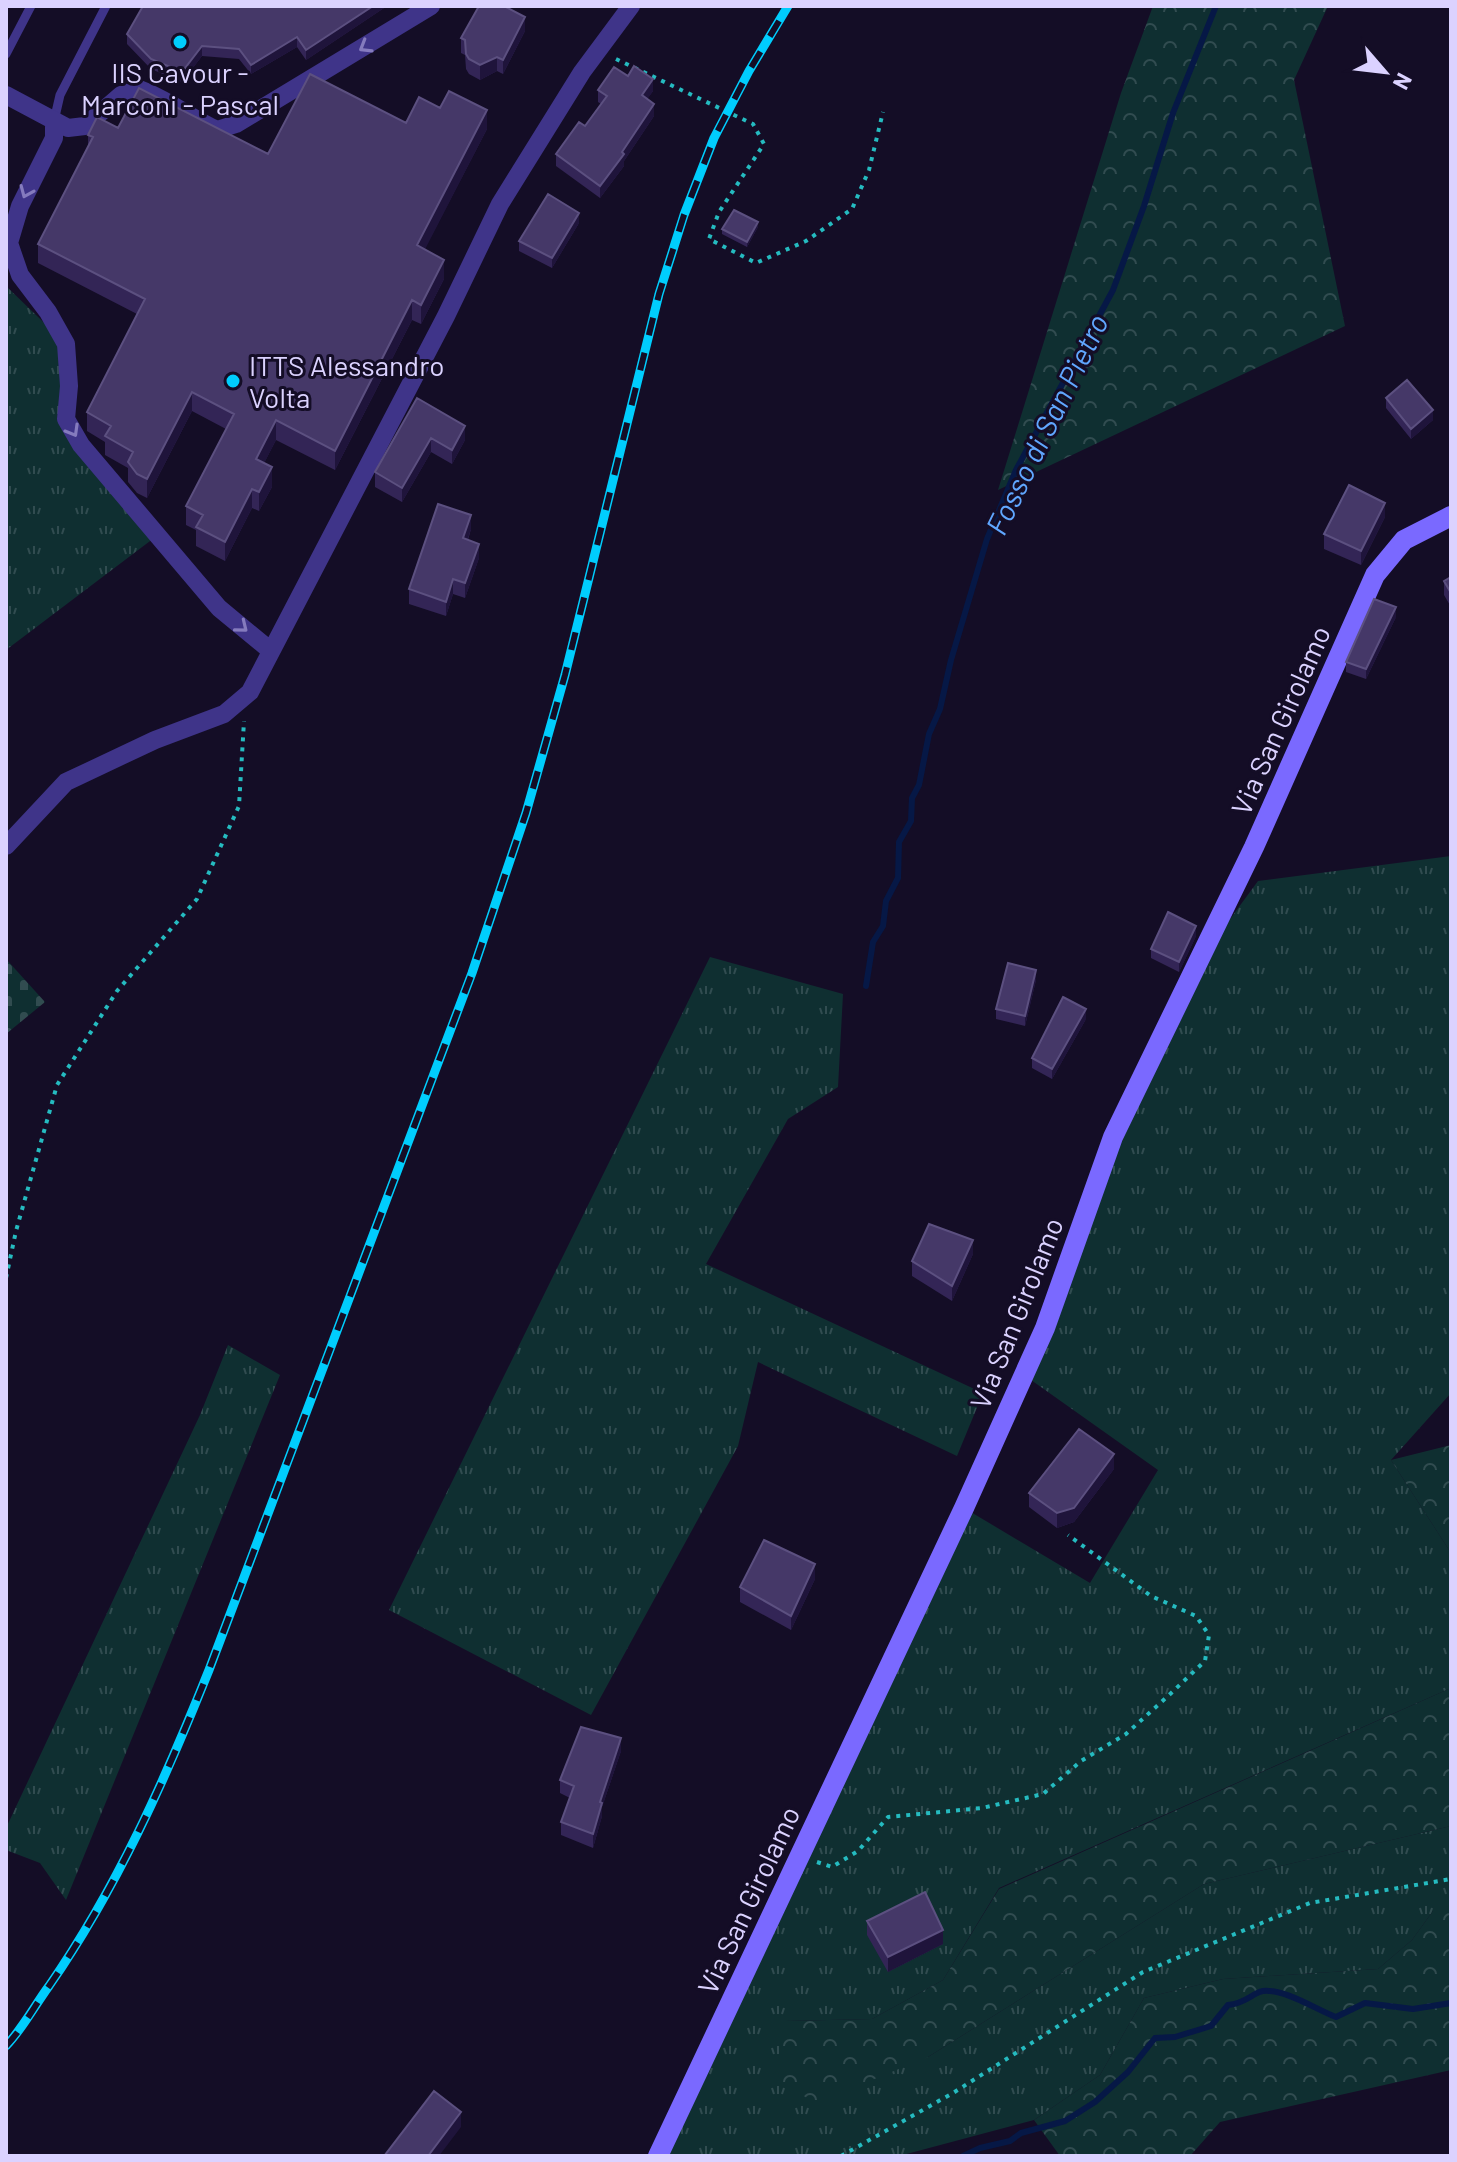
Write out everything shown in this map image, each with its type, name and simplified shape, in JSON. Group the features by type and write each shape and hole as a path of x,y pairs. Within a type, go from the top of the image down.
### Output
{"street":[{"path":"6,95 68,128 85,126 121,95 139,89 162,97 217,130 236,124 431,6"},
{"path":"6,846 66,782 155,740 224,714 250,692 446,316 500,204 598,51 631,6"},
{"path":"54,121 54,138 20,206 9,243 20,275 48,312 66,344 69,386 66,419 81,445 219,608 271,651"},
{"name":"Via San Girolamo","path":"658,2156 964,1508 1045,1328 1113,1137 1254,847 1375,575 1404,540 1451,516"}],"lane":[{"path":"6,54 31,6"},
{"path":"54,121 60,95 106,6"}],"path":[{"path":"598,51 753,124 764,144 719,212 709,239 756,263 806,241 852,209 869,170 883,112"},
{"path":"6,1278 57,1085 117,991 197,899 239,806 242,731 250,692"},
{"path":"800,1856 832,1867 858,1851 888,1817 982,1808 1043,1794 1081,1761 1126,1734 1205,1661 1209,1635 1196,1616 1151,1596 1068,1535"},
{"path":"841,2156 953,2093 1143,1972 1310,1903 1451,1879"}],"green space":[{"path":"1153,6 1328,6 1294,80 1345,326 998,490 1121,93"},
{"path":"6,286 66,344 66,419 158,535 6,650"},
{"path":"1451,856 1451,1393 1391,1460 1451,1553 1451,1688 999,1888 943,1980 872,2019 785,2021 928,2057 1204,1884 1451,1826 1451,1911 1433,1911 1412,1940 1378,1969 1223,1979 1144,1998 1100,2075 1034,2120 899,2156 658,2156 964,1508 1090,1583 1158,1470 1024,1375 1113,1137 1200,960 1258,881"},
{"path":"710,957 843,994 838,1087 788,1119 706,1264 983,1393 957,1456 758,1362 738,1446 591,1715 389,1610"},
{"path":"6,959 45,1002 6,1034"},
{"path":"228,1345 280,1375 66,1900 40,1863 6,1850 6,1828 200,1415"},
{"path":"1451,1445 1451,1553 1391,1460"},
{"path":"1451,1688 1451,1826 1204,1884 928,2057 816,2103 777,2081 785,2021 872,2019 943,1980 999,1889"},
{"path":"1433,1911 1451,1911 1451,2070 1220,2122 1190,2156 1060,2156 1034,2120 1100,2075 1144,1998 1223,1979 1378,1969 1412,1940"}],"building":[{"path":"143,6 373,6 306,50 297,37 251,65 239,49 202,46 182,72 151,59 127,34"},
{"path":"479,6 504,6 525,17 503,60 497,57 480,65 466,54 465,40 461,38"},
{"path":"634,66 653,79 642,95 654,104 622,152 624,154 600,186 556,154 579,122 585,126 607,96 598,90 614,67 628,76"},
{"path":"310,74 406,123 419,97 440,108 449,91 487,110 417,245 444,260 421,305 412,300 335,451 276,420 256,459 272,467 259,492 252,489 225,542 196,527 203,515 186,506 234,414 192,392 147,479 137,474 128,462 133,452 105,436 111,426 87,412 145,299 38,244 93,137 88,135 97,117 118,128 139,88 268,154"},
{"path":"548,194 579,213 552,258 519,241"},
{"path":"734,210 758,222 747,242 722,229"},
{"path":"1407,380 1433,410 1411,429 1386,398"},
{"path":"417,398 465,426 452,450 431,438 402,488 375,472"},
{"path":"1349,485 1385,503 1361,551 1324,534"},
{"path":"438,504 471,515 463,538 479,544 465,583 453,579 446,602 409,589"},
{"path":"1451,577 1451,593 1444,581"},
{"path":"1374,599 1396,607 1366,669 1346,662"},
{"path":"1168,912 1196,926 1179,962 1151,949"},
{"path":"1008,963 1036,970 1025,1016 996,1009"},
{"path":"1063,997 1086,1009 1052,1069 1032,1058"},
{"path":"929,1224 973,1240 952,1286 912,1261"},
{"path":"1079,1429 1114,1454 1074,1508 1057,1513 1029,1493"},
{"path":"764,1540 815,1564 791,1616 740,1587"},
{"path":"581,1727 621,1738 593,1834 561,1822 574,1786 560,1780"},
{"path":"925,1892 943,1930 888,1957 867,1921"},
{"path":"434,2091 461,2112 428,2156 385,2155"}],"waterway":[{"name":"Fosso di San Pietro","path":"866,986 873,942 883,926 886,901 898,878 899,842 911,821 912,798 919,785 929,734 940,709 951,660 987,539 1016,470 1113,290 1173,113 1216,6"},
{"path":"963,2156 980,2148 1010,2141 1021,2133 1065,2121 1095,2102 1128,2072 1155,2038 1175,2037 1211,2026 1228,2005 1259,1992 1281,1993 1336,2017 1365,2003 1413,2009 1451,2003"}],"railway":[{"path":"6,2046 74,1949 118,1872 157,1792 209,1670 472,973 526,813 565,675 659,294 684,215 714,138 788,6"}],"place":[{"name":"IIS Cavour - Marconi - Pascal","path":"180,42"},
{"name":"ITTS Alessandro Volta","path":"233,381"}]}
